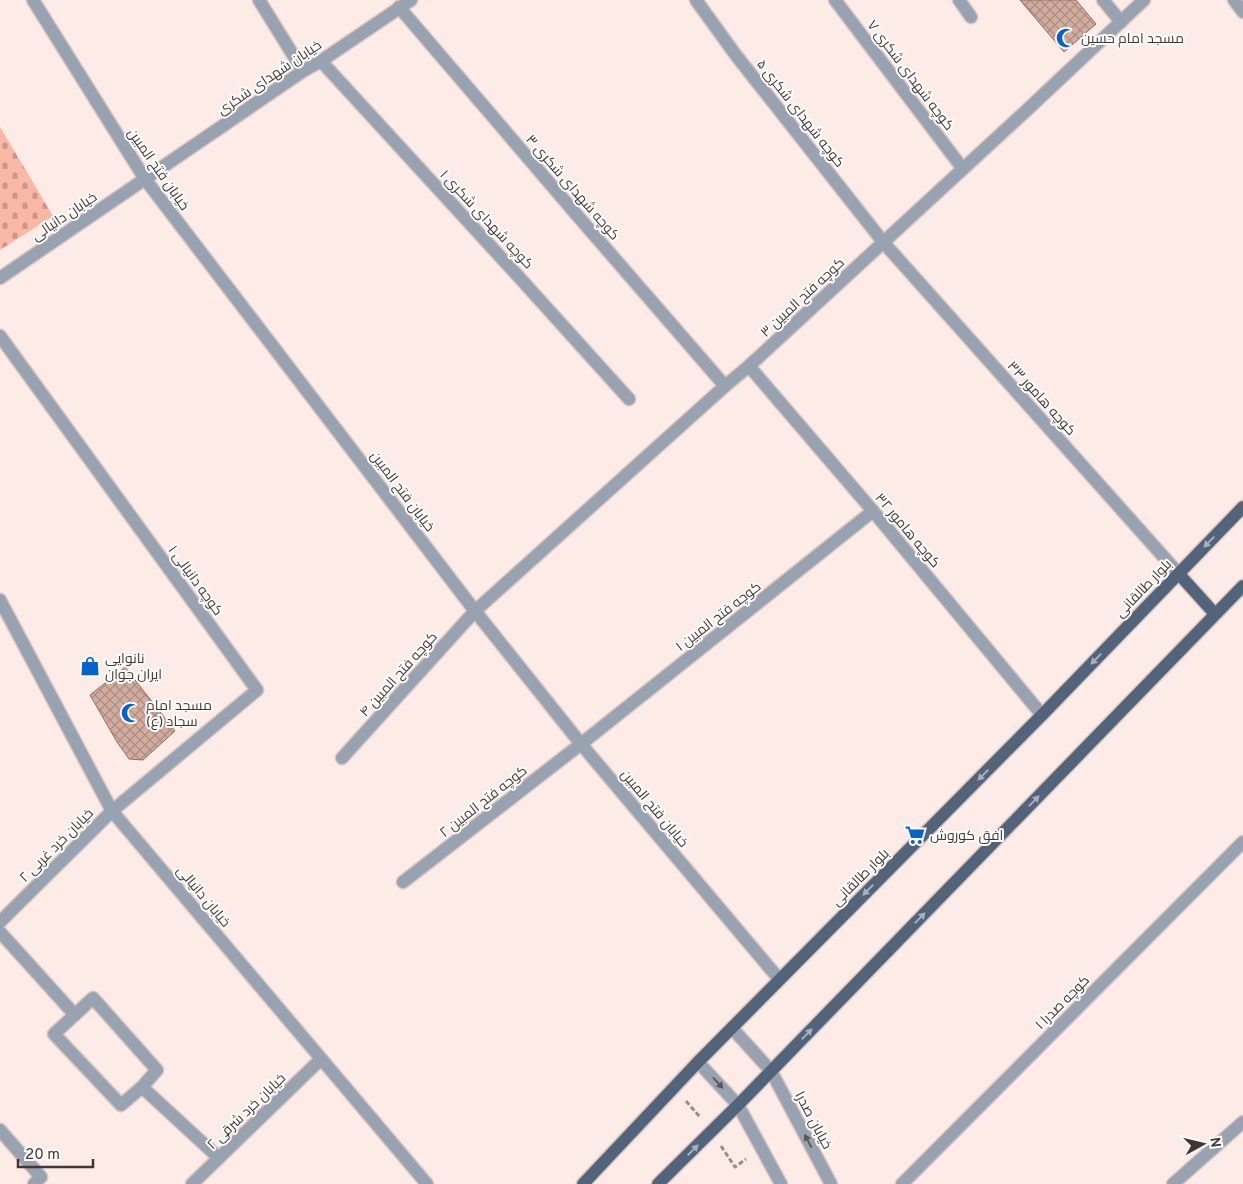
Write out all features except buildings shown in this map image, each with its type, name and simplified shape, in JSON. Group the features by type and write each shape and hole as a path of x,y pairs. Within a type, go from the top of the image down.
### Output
{"main road":[{"name":"بلوار طالقانی","path":"583,1184 698,1062 1042,715 1243,507"},
{"path":"1178,573 1216,614"},
{"path":"658,1184 738,1105 1243,586"}],"street":[{"name":"خیابان فتح المبین","path":"33,0 145,179 475,611 581,744 779,979"},
{"path":"259,0 303,71"},
{"name":"کوچه شهدای شکری ۵","path":"696,0 735,54 884,243"},
{"name":"کوچه شهدای شکری ۷","path":"835,0 963,168"},
{"path":"959,0 972,17"},
{"path":"1103,0 1121,22"},
{"name":"کوچه فتح المبین ۳","path":"475,611 884,243 1144,0"},
{"path":"1234,0 1243,12"},
{"name":"خیابان شهدای شکری","path":"145,179 405,3"},
{"name":"کوچه شهدای شکری ۳","path":"405,3 564,200 725,386"},
{"name":"کوچه شهدای شکری ۱","path":"321,61 629,399"},
{"name":"خیابان دانیالی","path":"0,278 145,179"},
{"name":"کوچه هامور ۳۳","path":"884,243 1178,573"},
{"name":"کوچه دانیالی ۱","path":"0,336 257,690 112,811"},
{"name":"کوچه هامور ۳۲","path":"749,366 873,511 1042,715"},
{"name":"کوچه فتح المبین ۱","path":"581,744 873,511"},
{"name":"خیابان دانیالی","path":"0,600 112,811 427,1184"},
{"name":"کوچه فتح المبین ۴","path":"342,758 475,611"},
{"name":"کوچه فتح المبین ۲","path":"403,882 581,744"},
{"name":"خیابان خرد غربی ۲","path":"0,922 112,811"},
{"name":"کوچه صدرا ۱","path":"902,1184 1243,842"},
{"path":"0,932 74,1015"},
{"path":"94,998 157,1070 142,1087 121,1105 54,1034 94,998"},
{"name":"خیابان صدرا","path":"732,1028 771,1071 831,1184"},
{"name":"خیابان خرد شرقی ۲","path":"192,1184 321,1059"},
{"path":"698,1062 738,1105 781,1184"},
{"path":"142,1087 219,1158"},
{"path":"1173,1184 1243,1122"},
{"path":"0,1130 41,1177 34,1184"}],"green space":[{"path":"0,127 53,216 0,250"}],"place":[{"name":"مسجد امام حسین","path":"1066,38"},
{"name":"نانوایی ایران جوان","path":"90,666"},
{"name":"مسجد امام سجاد (ع)","path":"131,713"},
{"name":"افق کوروش","path":"915,835"}]}
